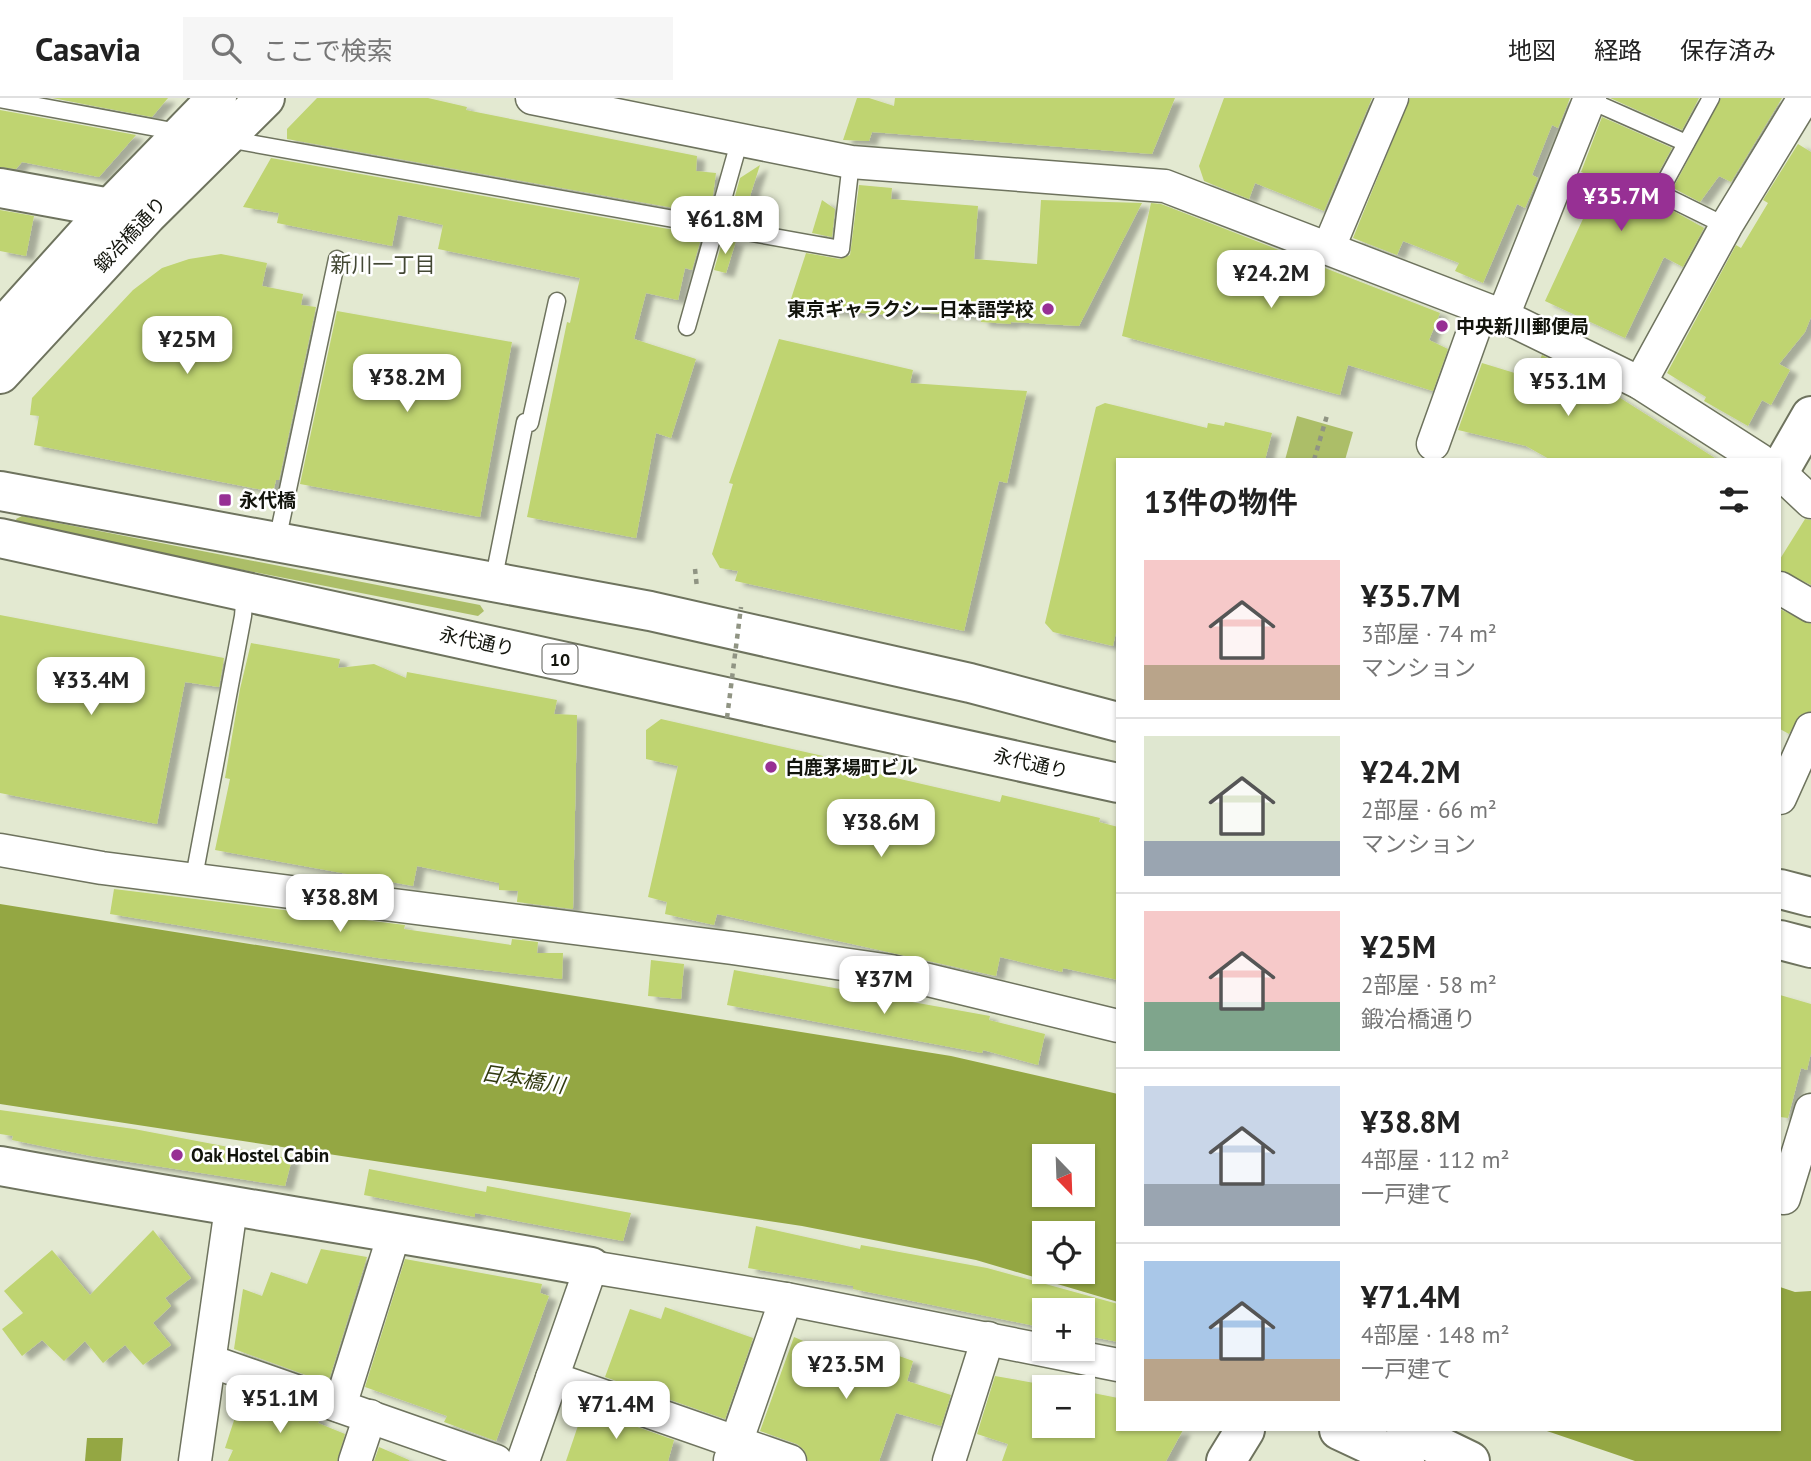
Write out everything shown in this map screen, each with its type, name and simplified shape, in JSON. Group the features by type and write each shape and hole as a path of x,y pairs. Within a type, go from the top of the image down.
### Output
{"main road":[{"name":"鍛冶橋通り","path":"0,330 110,208 217,98"},
{"name":"鍛冶橋通り","path":"0,374 147,215 265,98"},
{"path":"0,188 110,208"},
{"path":"1781,470 1811,416"},
{"path":"0,491 650,611 971,683 1116,721"},
{"name":"永代通り","path":"0,538 1116,783"},
{"path":"1781,889 1811,897"},
{"path":"1781,940 1811,948"},
{"path":"0,1166 231,1208 395,1231 591,1267"},
{"path":"1226,1461 1244,1431"},
{"path":"1341,1431 1405,1461"},
{"path":"1408,1431 1470,1461"}],"street":[{"path":"532,98 851,162 1165,186 1329,247 1492,313 1640,383 1757,458"},
{"path":"1329,247 1391,98"},
{"path":"1640,383 1726,226 1804,98 1811,103"},
{"path":"1433,444 1589,99"},
{"path":"1781,473 1811,502"},
{"path":"1781,589 1811,606"},
{"path":"1781,795 1811,729"},
{"path":"0,850 102,868 194,877 891,971 1116,1026"},
{"path":"1781,1197 1784,1198 1811,1110"},
{"path":"195,1461 231,1208"},
{"path":"340,1406 395,1231"},
{"path":"523,1461 591,1267 786,1299 1116,1365"},
{"path":"732,1451 786,1299"},
{"path":"949,1461 988,1338"},
{"path":"210,1360 496,1461"},
{"path":"552,1378 732,1451 790,1461"},
{"path":"355,1461 370,1416"}],"lane":[{"path":"1711,98 1659,193 1726,226"},
{"path":"0,99 184,132"},
{"path":"1589,99 1686,143"},
{"path":"224,139 841,249 851,162"},
{"path":"687,327 740,139"},
{"path":"276,544 337,259"},
{"path":"493,582 495,559 525,422 530,423 557,300"},
{"path":"194,877 243,616 245,591"}],"path":[{"path":"1315,458 1328,412"},
{"path":"727,718 741,607"}],"shaded area":[{"path":"1297,416 1353,432 1346,458 1286,458"},
{"path":"22,516 480,605 484,611 478,616 19,526 16,519"}],"water":[{"name":"日本橋川","path":"0,904 951,1056 1116,1094 1116,1301 1057,1284 1095,1284 1095,1221 1032,1221 1032,1277 976,1260 802,1226 0,1104"},
{"path":"1781,1287 1795,1292 1811,1291 1811,1461 1635,1461 1547,1431 1781,1431"},
{"path":"87,1438 123,1438 121,1461 85,1461"}],"building":[{"path":"52,98 168,98 152,117"},
{"path":"317,98 428,98 467,107 466,110 697,156 696,171 716,173 708,214 287,139 287,129"},
{"path":"857,98 869,98 894,106 895,98 1175,98 1152,154 872,132 869,141 843,140"},
{"path":"1224,98 1372,98 1324,211 1255,183 1249,199 1204,181 1199,166"},
{"path":"1410,98 1570,98 1558,128 1552,125 1532,175 1538,178 1525,208 1517,204 1483,283 1455,271 1459,263 1403,241 1397,255 1353,238"},
{"path":"1610,98 1699,98 1682,130"},
{"path":"1721,98 1782,98 1731,182 1719,176 1700,202 1673,188"},
{"path":"0,110 136,135 99,177 22,162 16,169 0,167"},
{"path":"1602,117 1672,148 1650,188 1650,198 1704,228 1683,267 1664,257 1625,338 1545,301 1601,180 1581,172"},
{"path":"1798,144 1811,152 1811,317 1805,332 1779,364 1790,370 1771,405 1762,400 1748,426 1704,401 1706,397 1667,373 1736,245 1741,248 1768,203 1763,200"},
{"path":"271,158 702,235 692,270 685,268 678,300 646,293 634,339 696,359 671,438 656,433 636,538 527,517 567,322 570,323 580,278 438,249 443,225 398,215 392,246 277,223 279,213 243,207"},
{"path":"760,165 742,221 729,218 740,178"},
{"path":"859,185 892,188 891,199 978,206 974,259 1037,264 1041,200 1142,203 1079,326 981,322 981,317 891,310 891,315 788,308 806,253 840,259 850,255"},
{"path":"822,200 835,209 832,237 812,233"},
{"path":"1151,203 1161,204 1440,313 1429,340 1448,349 1433,391 1348,365 1340,395 1122,336"},
{"path":"0,210 34,216 26,256 0,251"},
{"path":"723,239 736,241 726,273 714,270"},
{"path":"221,254 267,263 262,286 303,294 301,305 316,307 279,480 276,480 273,492 34,445 39,416 30,415 32,398 133,290 162,268 189,259"},
{"path":"337,311 512,342 480,517 300,484"},
{"path":"779,339 913,370 910,383 1027,391 1007,483 999,481 964,631 735,581 738,571 720,568 712,554 733,484 729,483"},
{"path":"1542,355 1595,382 1715,458 1547,458 1526,446 1458,430 1482,363 1531,378"},
{"path":"1105,403 1207,428 1208,423 1224,426 1225,422 1272,433 1266,458 1116,458 1116,632 1113,646 1053,632 1045,623 1096,407"},
{"path":"1805,519 1811,520 1811,585 1781,570 1781,557"},
{"path":"1781,609 1811,624 1811,711 1800,715 1789,734 1781,730"},
{"path":"0,615 224,658 219,687 185,682 157,824 0,793"},
{"path":"251,643 340,659 338,668 374,664 406,678 407,672 557,700 554,714 577,715 573,909 517,902 518,891 499,890 499,883 417,866 413,886 215,850 230,779 225,778 240,689"},
{"path":"661,719 823,756 822,761 1000,802 1002,795 1100,818 1099,822 1116,826 1116,980 1063,968 1062,972 1000,957 996,976 717,914 714,925 665,914 667,902 648,897 678,766 646,759 646,730"},
{"path":"114,889 405,925 404,929 511,945 512,939 538,942 537,953 563,953 562,979 378,958 110,914"},
{"path":"651,960 684,964 681,999 648,996"},
{"path":"734,970 990,1016 989,1020 1045,1034 1038,1065 983,1050 982,1053 727,1005"},
{"path":"1781,995 1811,1004 1811,1053 1807,1070 1801,1068 1788,1118 1781,1117"},
{"path":"0,1110 134,1129 292,1159 285,1186 91,1156 12,1140 13,1136 0,1134"},
{"path":"369,1169 486,1192 487,1186 631,1213 623,1241 475,1213 475,1217 364,1195"},
{"path":"756,1226 860,1249 861,1245 987,1268 1032,1280 1032,1284 1045,1284 1116,1303 1116,1342 1095,1337 1095,1298 1032,1298 1032,1325 853,1289 853,1286 748,1268"},
{"path":"153,1230 191,1278 165,1298 171,1306 153,1323 171,1345 143,1365 125,1345 103,1363 85,1341 64,1361 42,1340 22,1356 2,1329 23,1313 4,1291 52,1250 90,1295"},
{"path":"321,1249 367,1257 328,1383 234,1349 243,1289 262,1296 271,1272 307,1284"},
{"path":"405,1259 542,1284 540,1293 549,1296 496,1441 444,1422 447,1416 365,1387"},
{"path":"665,1307 753,1338 725,1419 605,1377 630,1309 661,1319"},
{"path":"794,1337 820,1348 822,1343 839,1349 841,1342 869,1352 871,1346 913,1361 907,1381 951,1395 941,1426 896,1413 879,1461 808,1461 804,1450 797,1444 760,1431"},
{"path":"995,1376 1032,1383 1032,1438 1095,1438 1095,1393 1116,1398 1116,1431 1182,1431 1166,1461 1002,1461 1008,1444 977,1434"},
{"path":"252,1395 320,1419 318,1423 345,1434 337,1461 228,1461 233,1450 225,1448 240,1402 248,1404"},
{"path":"584,1408 674,1440 668,1461 566,1461"},
{"path":"379,1447 409,1460 409,1461 374,1461"}],"place":[{"name":"東京ギャラクシー日本語学校","path":"1048,309"},
{"name":"中央新川郵便局","path":"1442,326"},
{"name":"永代橋","path":"225,500"},
{"name":"白鹿茅場町ビル","path":"771,767"},
{"name":"Oak Hostel Cabin","path":"177,1155"}],"district":[{"name":"新川一丁目","path":"383,264"}]}
